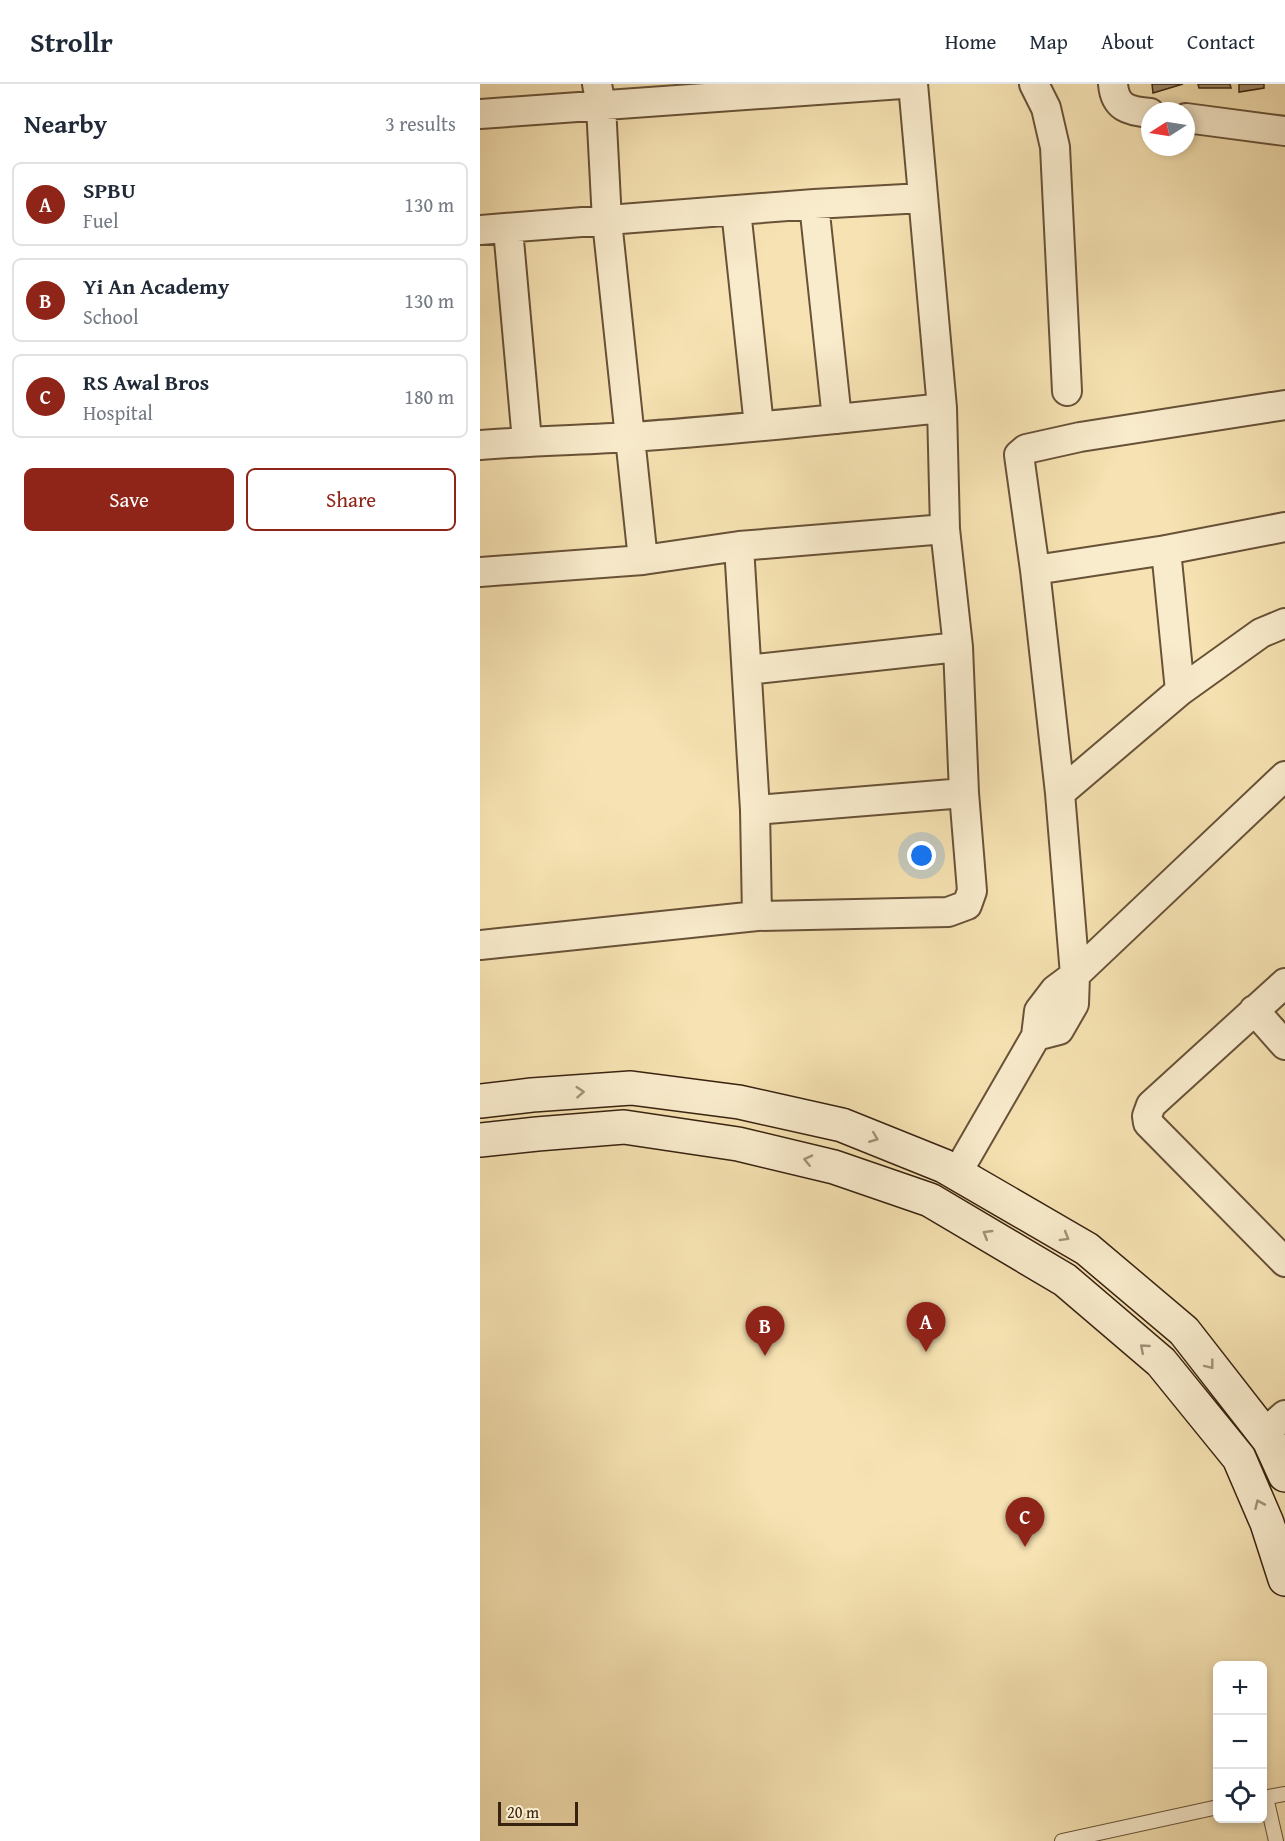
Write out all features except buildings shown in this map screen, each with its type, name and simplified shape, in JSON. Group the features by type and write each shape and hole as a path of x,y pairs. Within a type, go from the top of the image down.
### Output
{"main road":[{"path":"480,1101 631,1088 739,1102 842,1125 944,1166 1087,1250 1184,1331 1274,1424 1269,1440 1285,1475"},
{"path":"532,1095 537,1134"},
{"path":"480,1140 624,1128 738,1144 834,1167 930,1200 1065,1280 1161,1362 1239,1458 1267,1523 1285,1579"}],"street":[{"path":"480,114 599,95 902,84"},
{"path":"480,945 757,916 948,912 967,905 972,891 964,793 958,647 945,529 942,408 914,84"},
{"path":"1034,84 1046,108 1055,147 1067,391"},
{"path":"1113,84 1121,105 1141,112"},
{"path":"599,95 607,221 643,560"},
{"path":"1195,119 1285,131"},
{"path":"480,230 814,204 923,198"},
{"path":"814,204 837,419"},
{"path":"736,210 759,426"},
{"path":"508,229 527,441"},
{"path":"1075,975 1060,793 1035,570 1018,458 1023,450 1080,437 1285,405"},
{"path":"480,445 629,437 942,408"},
{"path":"1035,570 1166,550 1285,527"},
{"path":"480,573 643,560 738,546 945,529"},
{"path":"738,546 755,810 757,916"},
{"path":"1166,550 1180,692"},
{"path":"1060,793 1180,692 1261,633 1285,623"},
{"path":"747,670 958,647"},
{"path":"957,1173 1036,1036 1039,1011 1055,990 1075,975 1285,776"},
{"path":"755,810 964,793"},
{"path":"1285,983 1151,1105 1147,1116 1148,1123 1285,1262"},
{"path":"1254,1010 1285,1045"}],"lane":[{"path":"1267,1797 1285,1794"},
{"path":"1267,1808 1276,1841"},
{"path":"1062,1841 1213,1809"}],"place":[{"name":"SPBU","path":"926,1352"},
{"name":"Yi An Academy","path":"765,1356"},
{"name":"RS Awal Bros","path":"1025,1547"}]}
